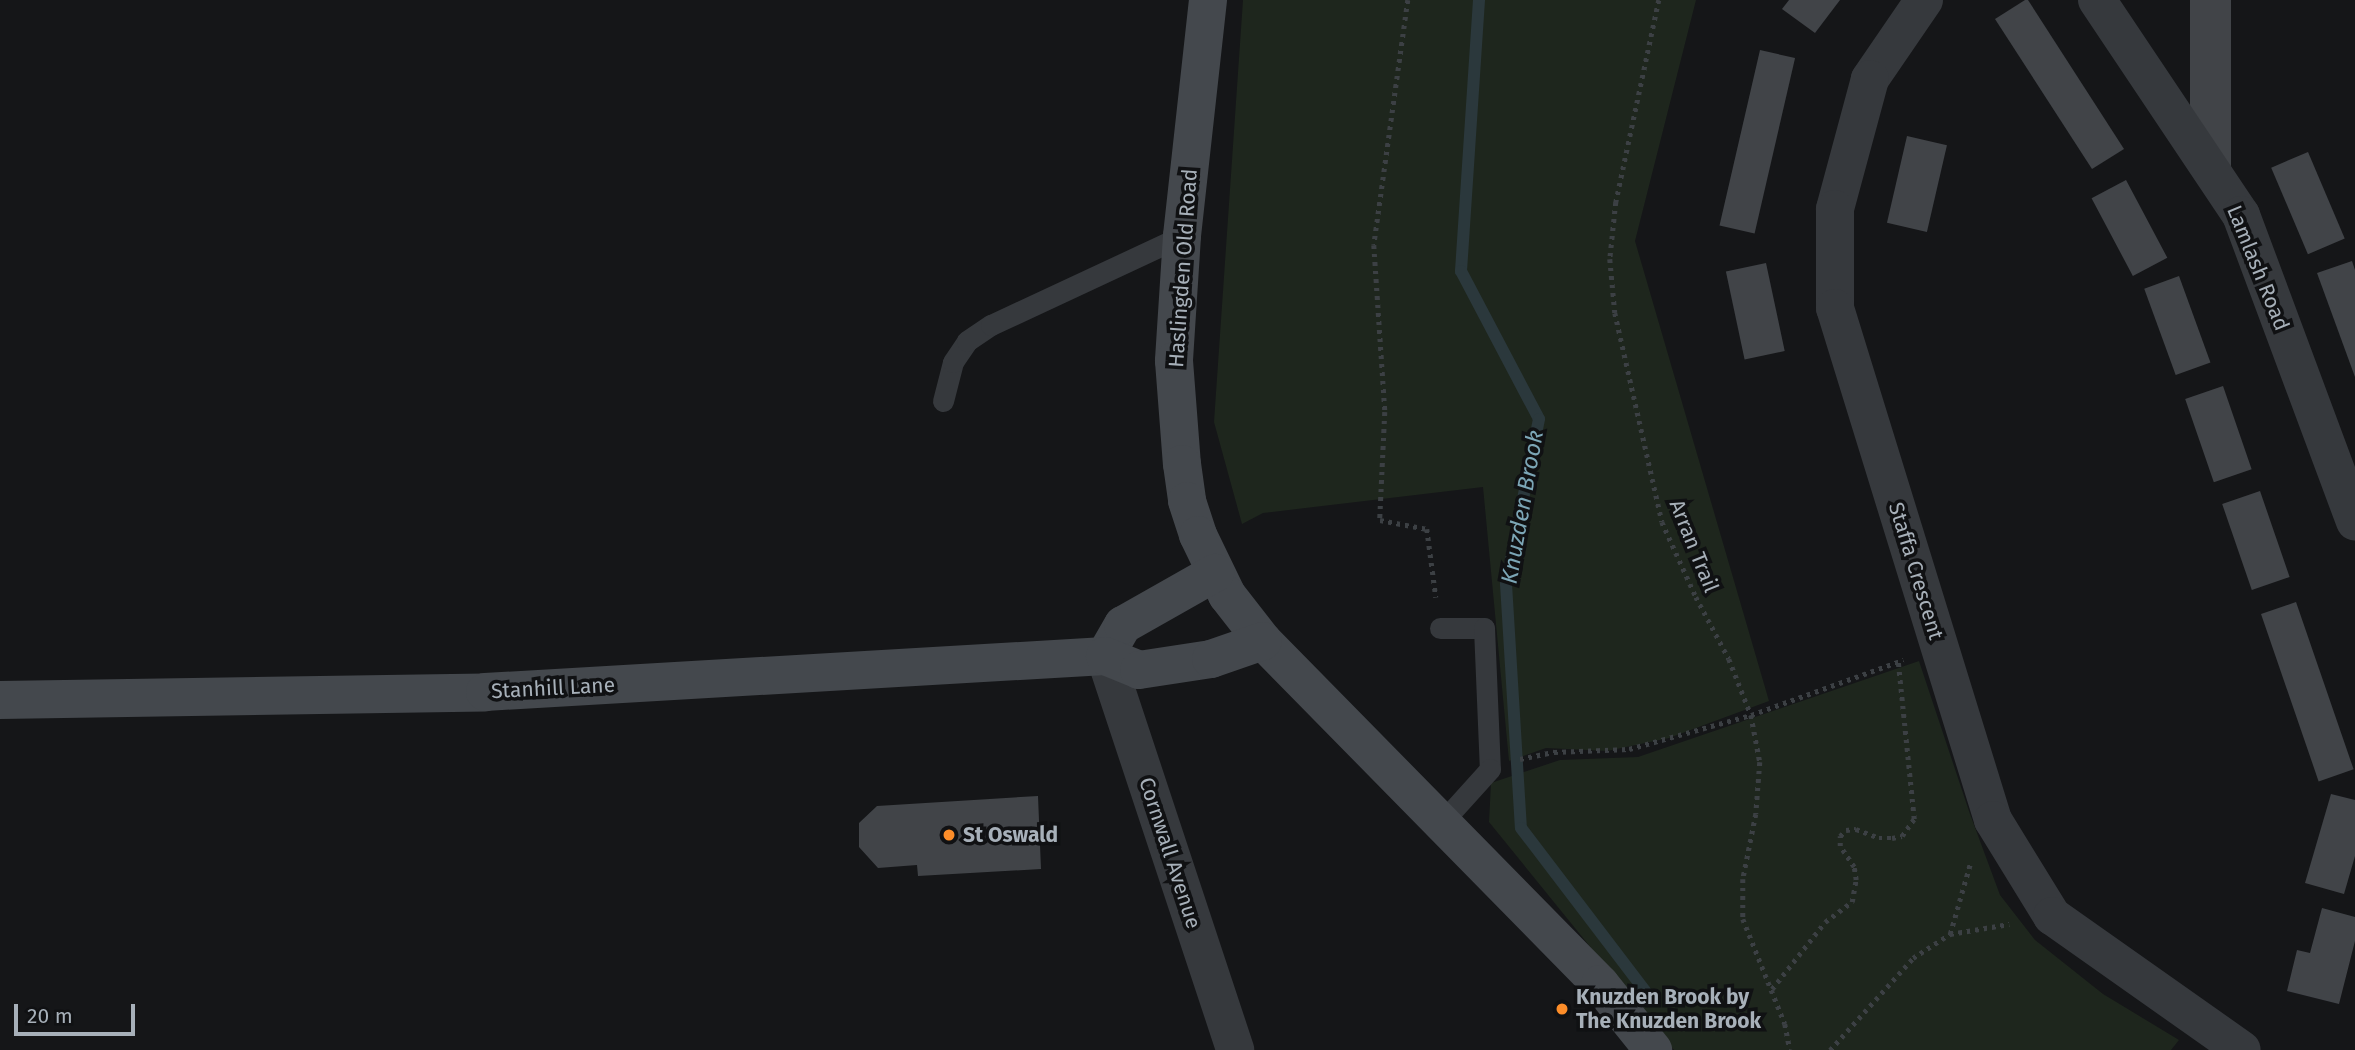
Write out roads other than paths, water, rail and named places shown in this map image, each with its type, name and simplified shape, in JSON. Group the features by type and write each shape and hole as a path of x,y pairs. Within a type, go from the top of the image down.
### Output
{"main road":[{"name":"Haslingden Old Road","path":"1208,0 1182,236 1174,360 1187,500 1215,573"},
{"path":"1105,656 1123,625 1215,573 1263,641 1443,821 1600,984 1653,1050"},
{"name":"Stanhill Lane","path":"0,700 485,692 1105,656 1139,670 1211,659 1263,641"}],"street":[{"name":"Staffa Crescent","path":"1924,0 1870,79 1835,209 1835,308 1993,820 2052,916 2242,1050"},
{"name":"Lamlash Road","path":"2097,0 2241,215 2355,522"},
{"name":"Cornwall Avenue","path":"1105,656 1230,1049"}],"lane":[{"path":"943,401 953,362 967,341 991,325 1182,236"},
{"path":"1440,628 1483,628 1490,769 1443,821"}],"waterway":[{"name":"Knuzden Brook","path":"1479,0 1461,271 1539,419 1506,584 1521,828 1645,991"}],"place":[{"name":"St Oswald","path":"949,835"},
{"name":"Knuzden Brook by The Knuzden Brook","path":"1562,1009"}]}
